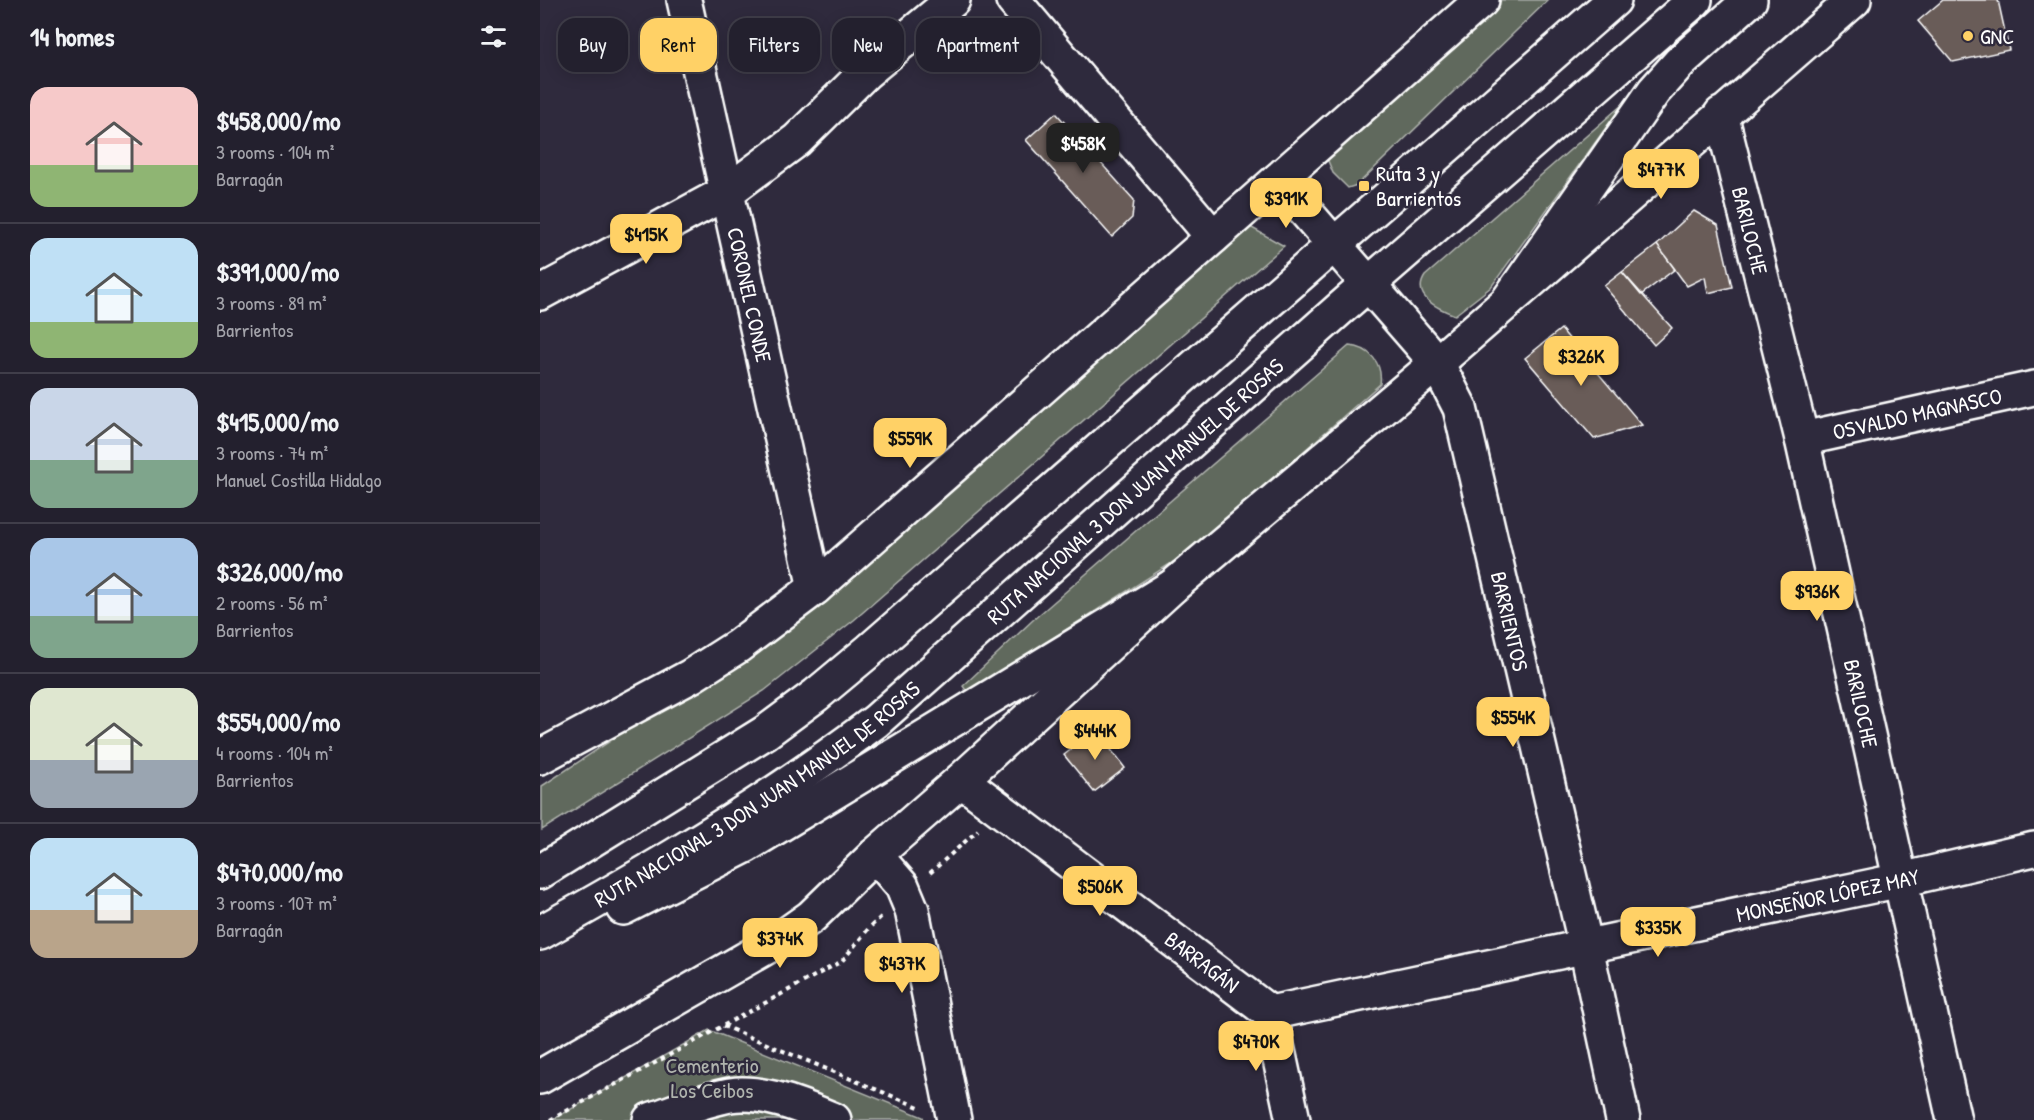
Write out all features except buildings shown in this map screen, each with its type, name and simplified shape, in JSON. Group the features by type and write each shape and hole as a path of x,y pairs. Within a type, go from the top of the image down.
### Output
{"main road":[{"name":"CORONEL CONDE","path":"684,0 814,588"},
{"path":"540,293 727,192 797,140 866,72 953,0"},
{"path":"1012,0 1213,237"},
{"path":"540,757 691,676 738,645 814,588 1482,0"},
{"path":"1402,185 1589,0"},
{"path":"1402,185 1614,0"},
{"name":"RUTA NACIONAL 3 DON JUAN MANUEL DE ROSAS","path":"540,933 733,819 802,775 876,721 1368,284 1695,0"},
{"path":"1507,302 1654,91 1680,62 1750,0"},
{"path":"540,1077 777,941 811,917 875,855 961,780 1173,586 1437,363 1854,0"},
{"name":"BARILOCHE","path":"1722,114 1802,439 1954,1120"},
{"name":"BARRIENTOS","path":"1278,180 1437,363 1460,408 1586,947 1623,1120"},
{"name":"RUTA NACIONAL 3 DON JUAN MANUEL DE ROSAS","path":"540,872 766,732 816,695 1402,185"},
{"name":"OSVALDO MAGNASCO","path":"1802,439 2034,388"},
{"path":"540,948 747,845 1173,586"},
{"name":"BARRAGÁN","path":"961,780 1270,1013"},
{"name":"MONSEÑOR LÓPEZ MAY","path":"1270,1013 1900,880 2034,849"},
{"path":"875,855 902,886 912,910 941,1116"},
{"path":"1270,1013 1293,1120"},
{"path":"650,1120 732,1095 770,1097 808,1108 834,1120"}],"path":[{"path":"550,1120 842,961 869,928 1001,810"},
{"path":"722,1026 941,1116"}],"green space":[{"path":"1497,0 1548,0 1357,185 1348,188 1333,173 1324,151"},
{"path":"1623,104 1491,287 1455,315 1435,306 1424,296 1422,283 1425,276"},
{"path":"1243,223 1284,246 854,620 764,691 542,830 542,786 745,652"},
{"path":"1349,346 1363,350 1374,358 1379,370 1380,384 1189,552 967,692 963,686 1033,620"},
{"name":"Cementerio Los Ceibos","path":"709,1030 923,1117 924,1120 552,1120"}],"place":[{"name":"GNC","path":"1968,36"},
{"name":"Ruta 3 y Barrientos","path":"1364,186"}]}
